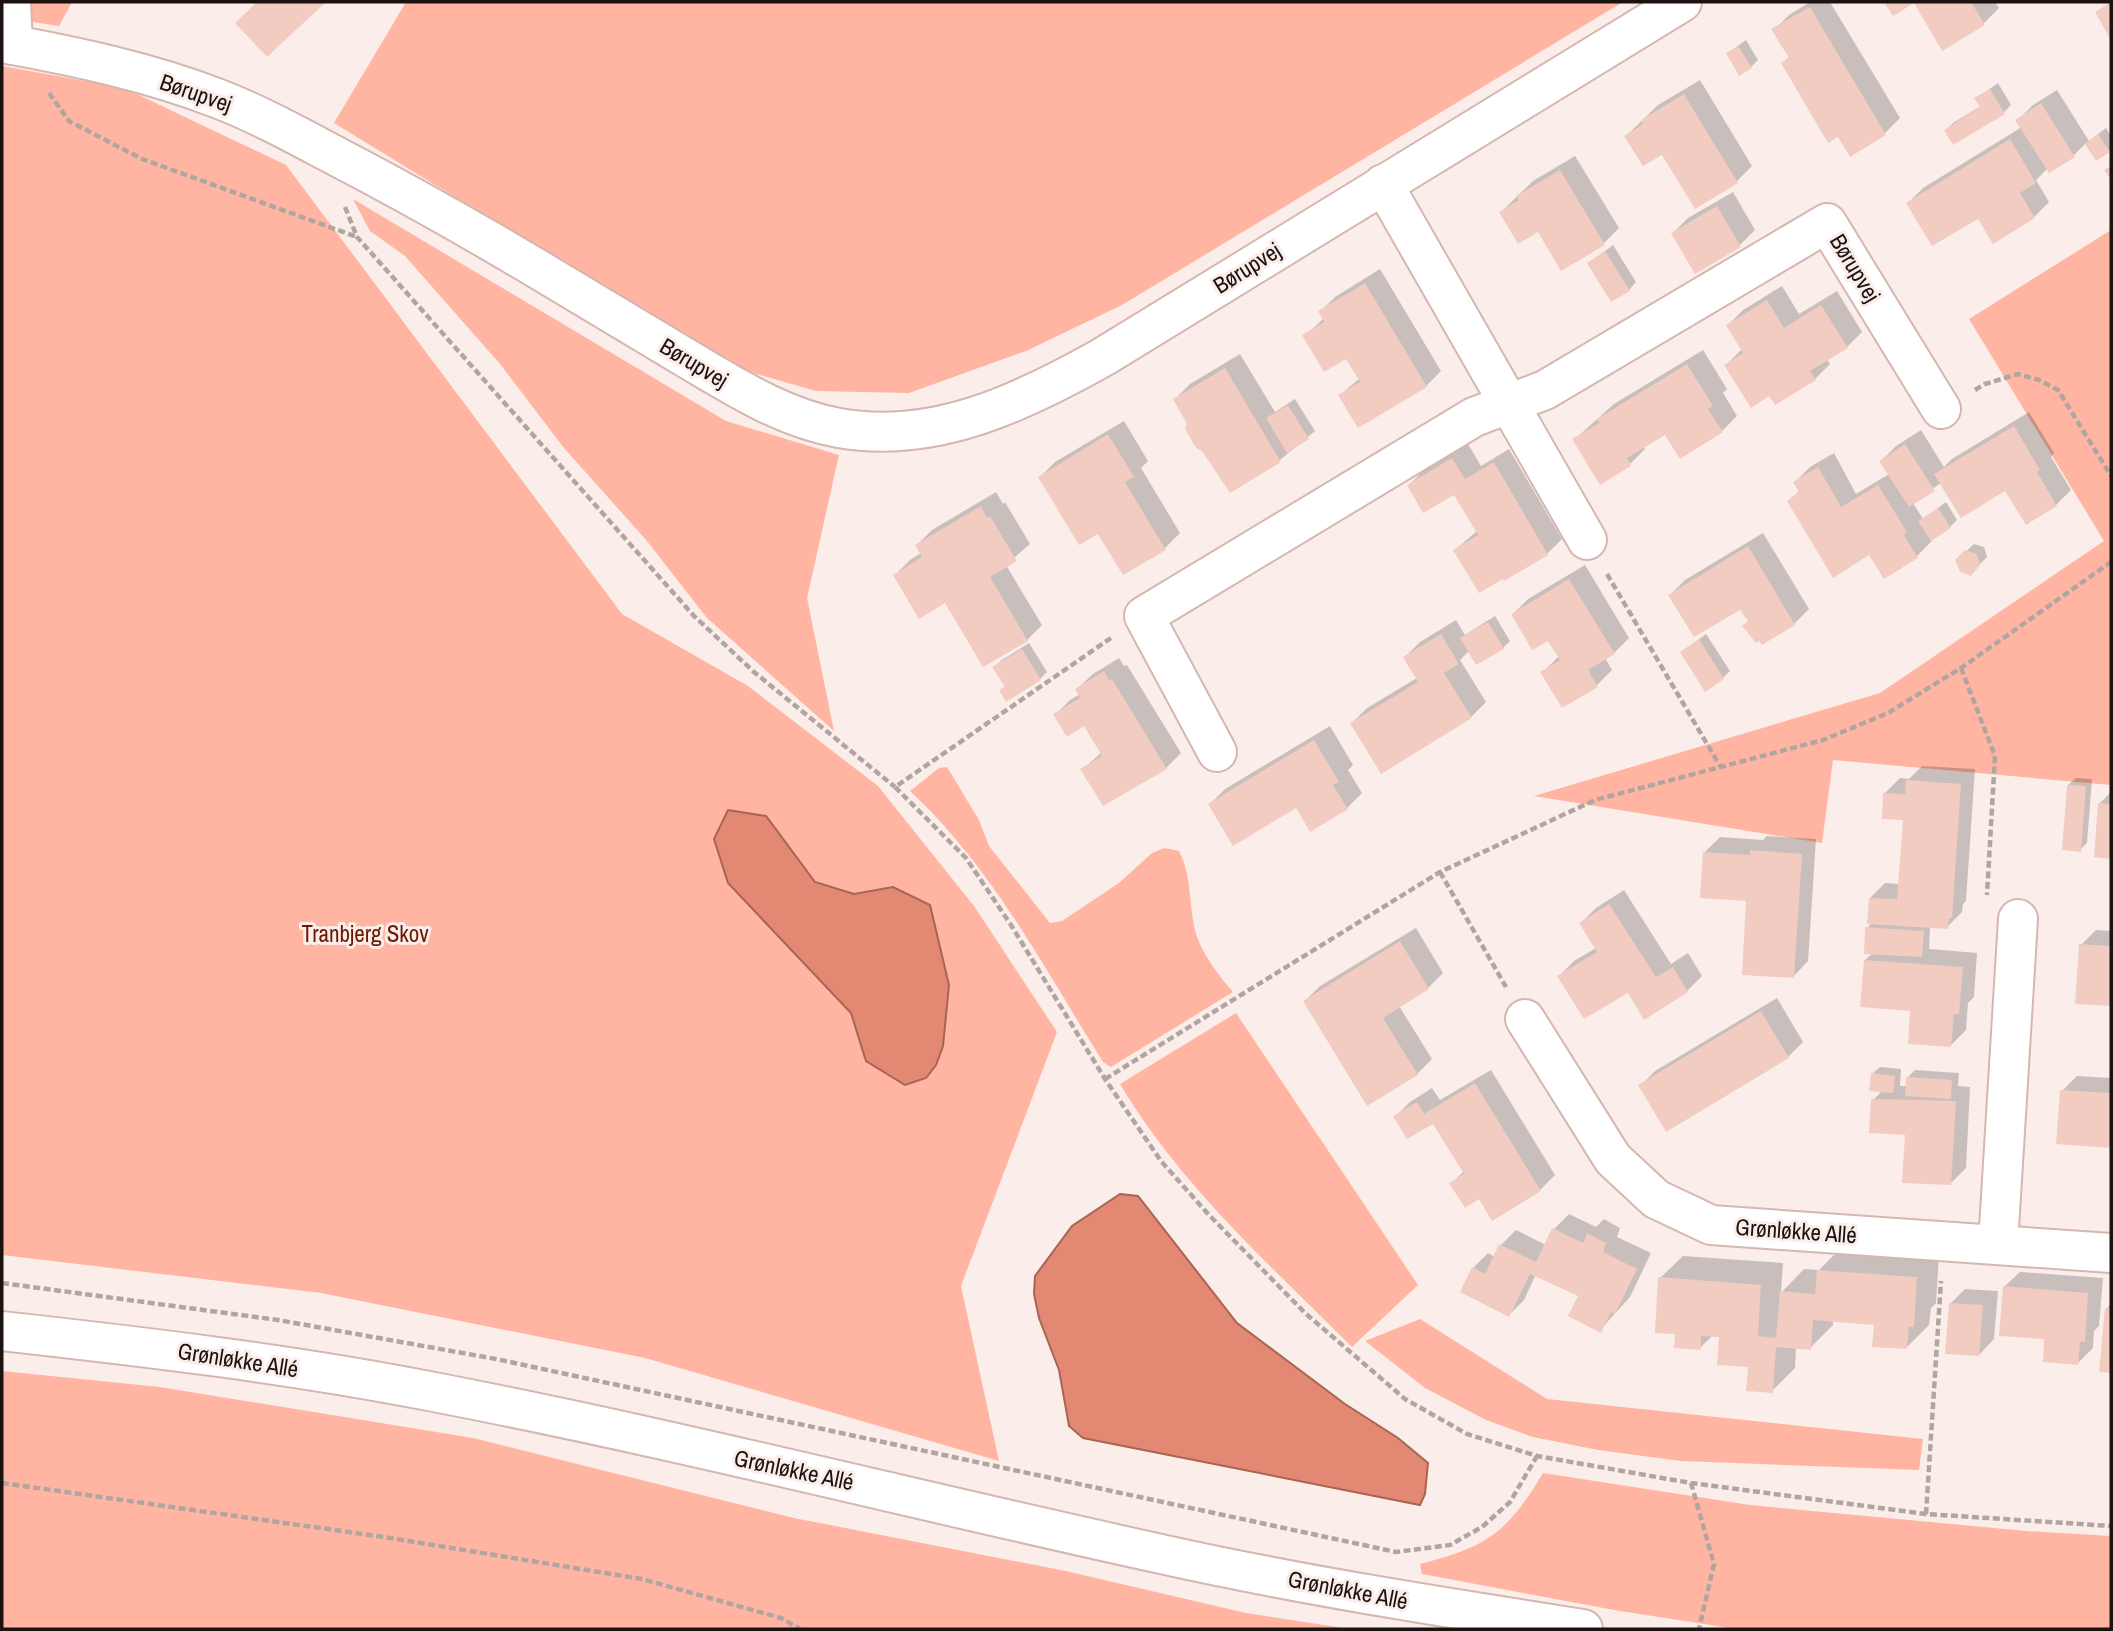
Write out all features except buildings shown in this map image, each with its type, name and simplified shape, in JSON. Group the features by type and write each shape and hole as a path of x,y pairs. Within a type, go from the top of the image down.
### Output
{"street":[{"path":"7,44 11,2"},
{"name":"Børupvej","path":"7,44 129,71 219,99 429,204 740,390 795,417 841,429 894,433 940,427 996,410 1046,389 1103,357 1682,2"},
{"path":"1383,184 1587,540"},
{"name":"Børupvej","path":"1144,616 1474,417 1545,390 1827,223 1941,409"},
{"path":"1144,616 1217,752"},
{"path":"1998,1245 2018,919"},
{"name":"Grønløkke Allé","path":"1525,1019 1613,1158 1656,1199 1711,1225 2111,1253"},
{"name":"Grønløkke Allé","path":"2,1331 202,1354 432,1391 895,1492 1164,1555 1411,1602 1583,1629"}],"path":[{"path":"69,121 142,159 358,237"},
{"path":"342,200 358,237 694,616 754,673 895,787 966,858 1011,925 1105,1079 1161,1161 1209,1215 1305,1313 1405,1399 1467,1434 1537,1456 1691,1483 1926,1514 2111,1526"},
{"path":"1941,409 1985,384 2018,374 2039,380 2058,390 2111,476"},
{"path":"1587,540 1720,766"},
{"path":"1105,1079 1440,872 1595,800 1823,740 1888,713 1961,668 2111,562"},
{"path":"895,787 1144,616"},
{"path":"1961,668 1995,756 1987,895 2018,919"},
{"path":"1440,872 1525,1019"},
{"path":"1926,1514 1944,1242"},
{"path":"2,1283 278,1320 496,1359 1396,1552 1450,1545 1482,1527 1510,1502 1537,1456"},
{"path":"2,1483 383,1537 642,1579 782,1618 800,1629"},
{"path":"1691,1483 1714,1564 1699,1629"}],"green space":[{"path":"2,2 72,2 59,26 2,17"},
{"path":"406,2 1623,2 1122,305 1026,351 909,393 816,391 732,367 334,123"},
{"name":"Tranbjerg Skov","path":"2,66 124,88 286,165 622,614 748,686 878,786 974,906 1057,1032 961,1286 999,1461 645,1358 321,1293 2,1255","holes":["766,816 815,882 854,895 893,887 866,1061 851,1013 728,883"]},
{"path":"353,199 726,421 839,455 807,598 834,731 707,618 647,541 564,448 500,364 405,256 370,231"},
{"path":"2111,230 2111,785 1833,760 1822,843 1534,796 1880,693 2104,541 1969,319"},
{"path":"947,767 979,820 989,846 1050,923 1062,921 1119,883 1152,853 1164,848 1179,851 1187,873 1199,942 1214,968 1233,992 1111,1067 1103,1062 992,885 939,821 910,791 939,768"},
{"path":"1236,1013 1418,1285 1352,1347 1198,1190 1144,1121 1120,1084"},
{"path":"1420,1319 1547,1399 1923,1439 1919,1470 1681,1461 1598,1450 1533,1437 1486,1420 1425,1388 1365,1341"},
{"path":"2,1371 160,1387 473,1438 794,1518 1066,1571 1246,1613 1350,1629 2,1629"},
{"path":"1543,1473 1750,1505 2026,1531 2111,1536 2111,1629 1736,1629 1614,1610 1422,1574 1420,1564 1462,1551 1493,1535 1518,1510"}],"shaded area":[{"path":"728,810 766,816 815,882 854,894 893,887 930,905 949,985 943,1046 936,1065 926,1078 905,1085 866,1061 851,1013 728,883 714,839"},
{"path":"1120,1194 1138,1196 1237,1323 1345,1404 1398,1438 1428,1463 1425,1494 1420,1505 1083,1438 1069,1426 1059,1370 1039,1318 1034,1294 1035,1276 1072,1226"}]}
